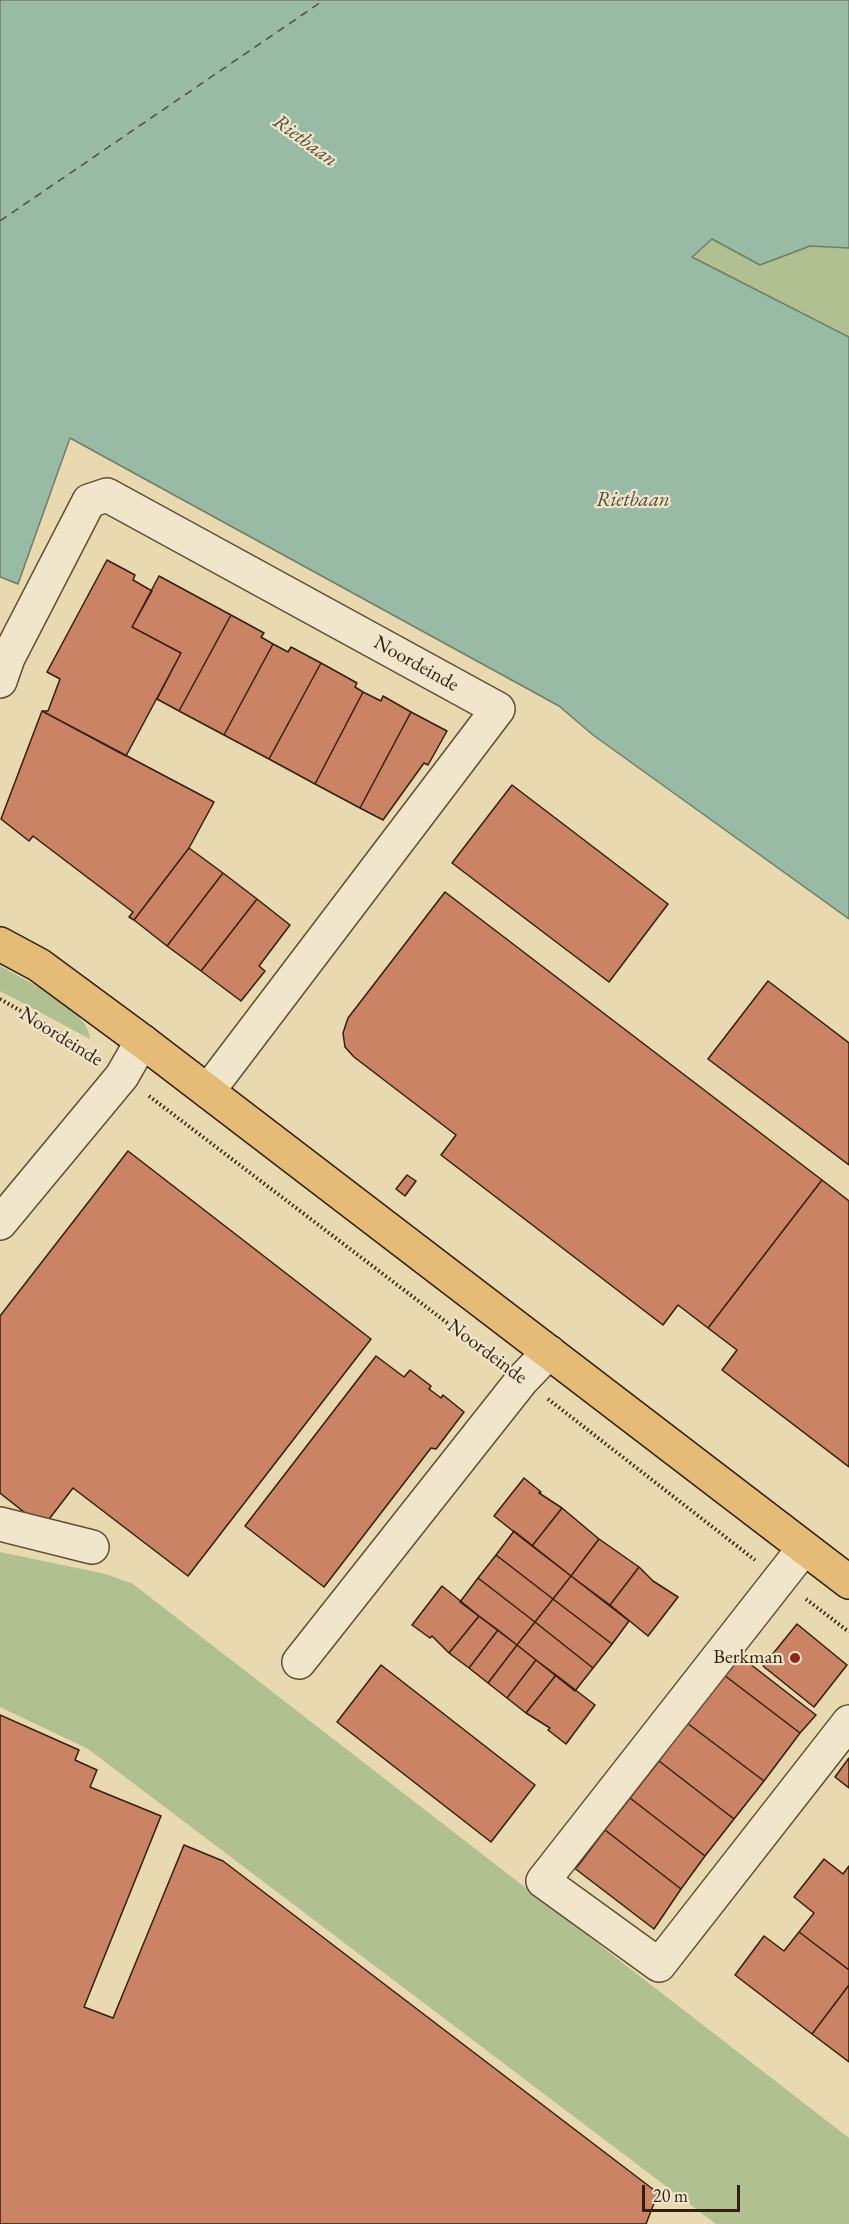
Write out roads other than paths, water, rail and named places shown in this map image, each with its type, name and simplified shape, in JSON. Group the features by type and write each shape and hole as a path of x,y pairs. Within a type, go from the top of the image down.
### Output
{"main road":[{"name":"Noordeinde","path":"0,944 39,965 142,1041 849,1582"}],"lane":[{"name":"Noordeinde","path":"0,681 8,658 89,501 107,495 498,709 208,1092"},
{"name":"Noordeinde","path":"0,1223 122,1076 142,1041"},
{"path":"299,1662 522,1380 549,1352"},
{"path":"0,1524 92,1547"},
{"path":"804,1548 543,1881 659,1965 849,1722"}],"water":[{"name":"Rietbaan","path":"0,0 849,0 849,248 810,246 760,265 712,239 692,257 849,337 849,919 593,735 559,706 70,438 18,584 0,577"}],"place":[{"name":"Berkman","path":"795,1658"}]}
